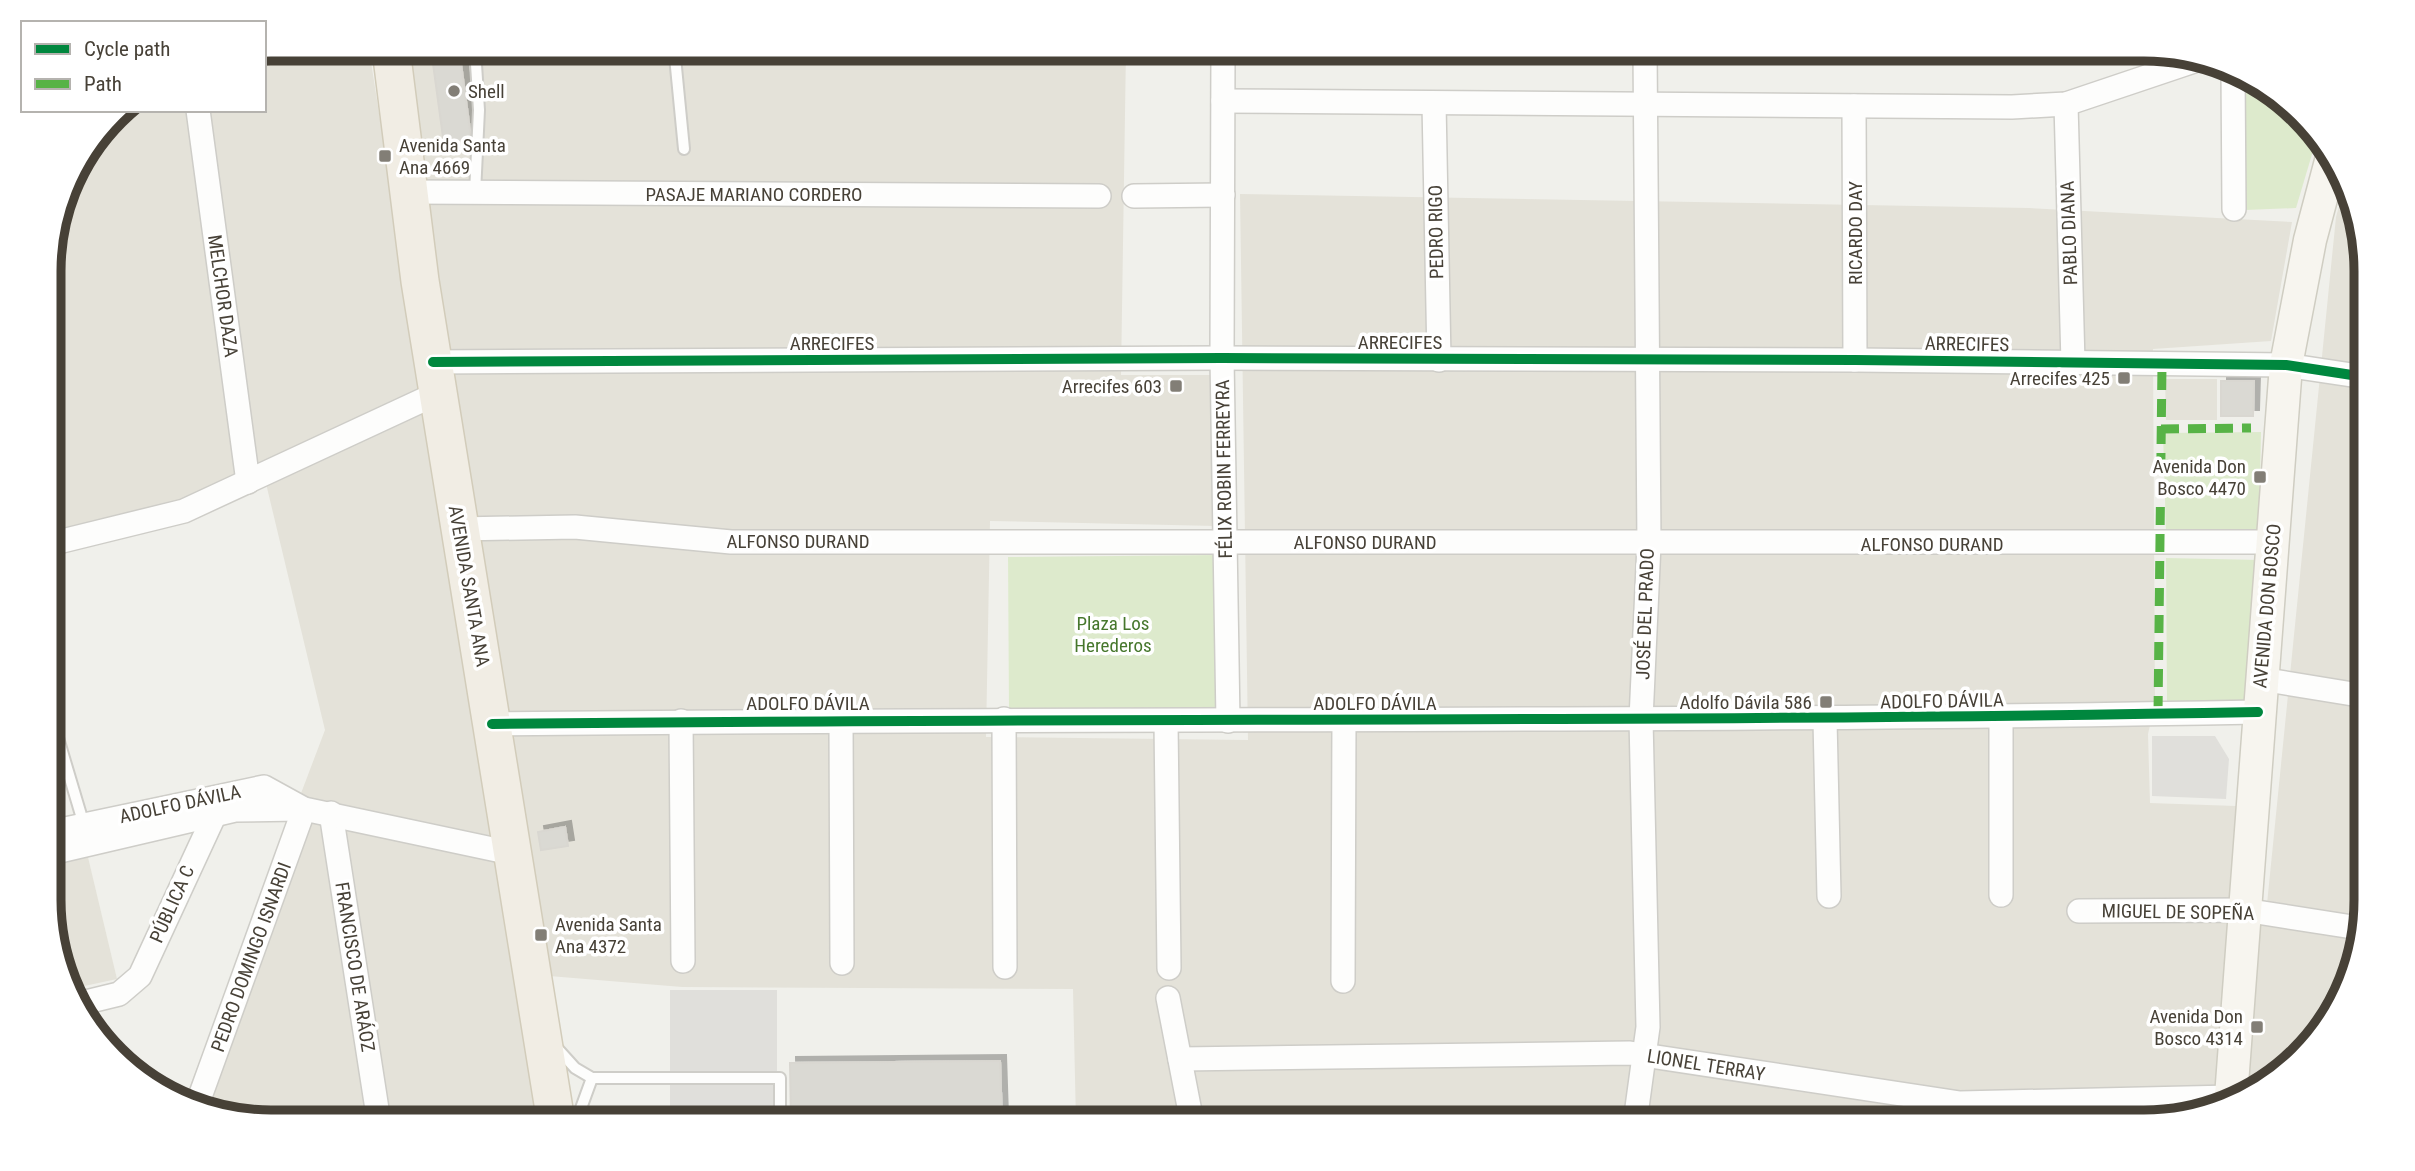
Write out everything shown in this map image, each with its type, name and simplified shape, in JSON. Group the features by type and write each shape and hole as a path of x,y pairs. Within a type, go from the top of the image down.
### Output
{"main road":[{"name":"AVENIDA SANTA ANA","path":"393,61 458,529 554,1110"},
{"name":"AVENIDA DON BOSCO","path":"2231,1090 2286,365 2307,254 2328,171"}],"street":[{"name":"FÉLIX ROBIN FERREYRA","path":"1223,61 1222,358 1228,721"},
{"name":"JOSÉ DEL PRADO","path":"1637,1109 1648,1027 1641,719 1648,544 1645,61"},
{"path":"1223,101 2012,107 2066,104 2183,65"},
{"path":"2233,81 2234,209"},
{"name":"PEDRO RIGO","path":"1434,103 1438,360"},
{"name":"PABLO DIANA","path":"2066,104 2073,363"},
{"name":"RICARDO DAY","path":"1854,106 1855,360"},
{"name":"MELCHOR DAZA","path":"198,112 248,482"},
{"name":"PASAJE MARIANO CORDERO","path":"409,192 1098,196"},
{"path":"1134,196 1223,195"},
{"name":"ARRECIFES","path":"436,377 1222,358 1855,360 2286,365 2354,375"},
{"path":"62,541 169,517 248,482 436,377"},
{"name":"ALFONSO DURAND","path":"458,529 575,527 731,542 2272,542"},
{"path":"2261,679 2354,694"},
{"name":"ADOLFO DÁVILA","path":"492,724 1004,719 1166,722 1825,720 2258,712"},
{"path":"2001,718 2001,895"},
{"path":"1004,719 1006,967"},
{"path":"841,720 842,962"},
{"path":"1825,720 1829,896"},
{"path":"681,721 683,961"},
{"path":"1343,981 1344,721"},
{"path":"1166,722 1169,968"},
{"name":"ADOLFO DÁVILA","path":"61,830 264,787 304,808 512,853"},
{"path":"61,851 235,810 304,808"},
{"name":"PEDRO DOMINGO ISNARDI","path":"200,1097 304,808"},
{"name":"FRANCISCO DE ARÁOZ","path":"331,813 377,1110"},
{"name":"PÚBLICA C","path":"87,1001 127,990 140,976 215,814"},
{"name":"MIGUEL DE SOPEÑA","path":"2079,911 2244,910 2352,927"},
{"path":"1168,998 1190,1110"},
{"name":"LIONEL TERRAY","path":"1180,1059 1645,1054 1960,1103 2215,1097"}],"lane":[{"path":"475,193 479,110 476,61"},
{"path":"675,61 684,149"},
{"path":"61,746 84,825"},
{"path":"539,1021 562,1057 592,1078 780,1077 780,1110"},
{"path":"580,1110 592,1078"}],"shaded area":[{"path":"266,61 371,61 503,910 386,61 1126,61 1121,375 1211,375 1216,526 990,521 986,737 1248,740 1240,194 2029,208 2292,222 2271,341 2153,349 2155,704 2148,734 2150,803 2236,806 2234,901 2267,904 2336,217 2341,199 2352,244 2354,271 2354,900 2350,941 2343,967 2326,1005 2310,1028 2282,1058 2237,1088 2211,1099 2158,1109 1076,1110 1073,989 682,987 513,973 537,1110 271,1110 230,1106 188,1092 325,730 263,471 180,503 62,531 62,257 68,217 77,191 89,166 105,143 134,112 266,112"},
{"path":"2165,379 2217,379 2217,420 2166,420"},
{"path":"2152,736 2215,736 2229,759 2226,799 2152,796"},
{"path":"87,853 117,979 80,987 77,980 63,927 61,859"},
{"path":"670,990 777,990 777,1110 670,1110"}],"green space":[{"path":"2245,87 2272,105 2314,148 2296,208 2245,210"},
{"path":"2261,432 2259,533 2166,532 2163,433"},
{"name":"Plaza Los Herederos","path":"1219,555 1216,711 1009,714 1008,557"},
{"path":"2166,558 2260,560 2252,703 2167,703"}],"building":[{"path":"433,61 461,61 470,130 469,149 445,152"},
{"path":"2221,381 2254,381 2253,416 2221,416"},
{"path":"565,827 568,846 541,850 538,832"},
{"path":"1000,1061 1002,1110 791,1110 790,1063"}],"marked path":[{"path":"2158,714 2162,364"},
{"path":"2161,429 2251,428"}],"cycle path":[{"path":"433,362 1222,358 1855,360 2286,365 2354,375"},
{"path":"492,724 1817,718 2258,712"}],"place":[{"name":"Shell","path":"454,91"},
{"name":"Avenida Santa Ana 4669","path":"385,156"},
{"name":"Arrecifes 425","path":"2124,378"},
{"name":"Arrecifes 603","path":"1176,386"},
{"name":"Avenida Don Bosco 4470","path":"2260,477"},
{"name":"Adolfo Dávila 586","path":"1826,702"},
{"name":"Avenida Santa Ana 4372","path":"541,935"},
{"name":"Avenida Don Bosco 4314","path":"2257,1027"}]}
